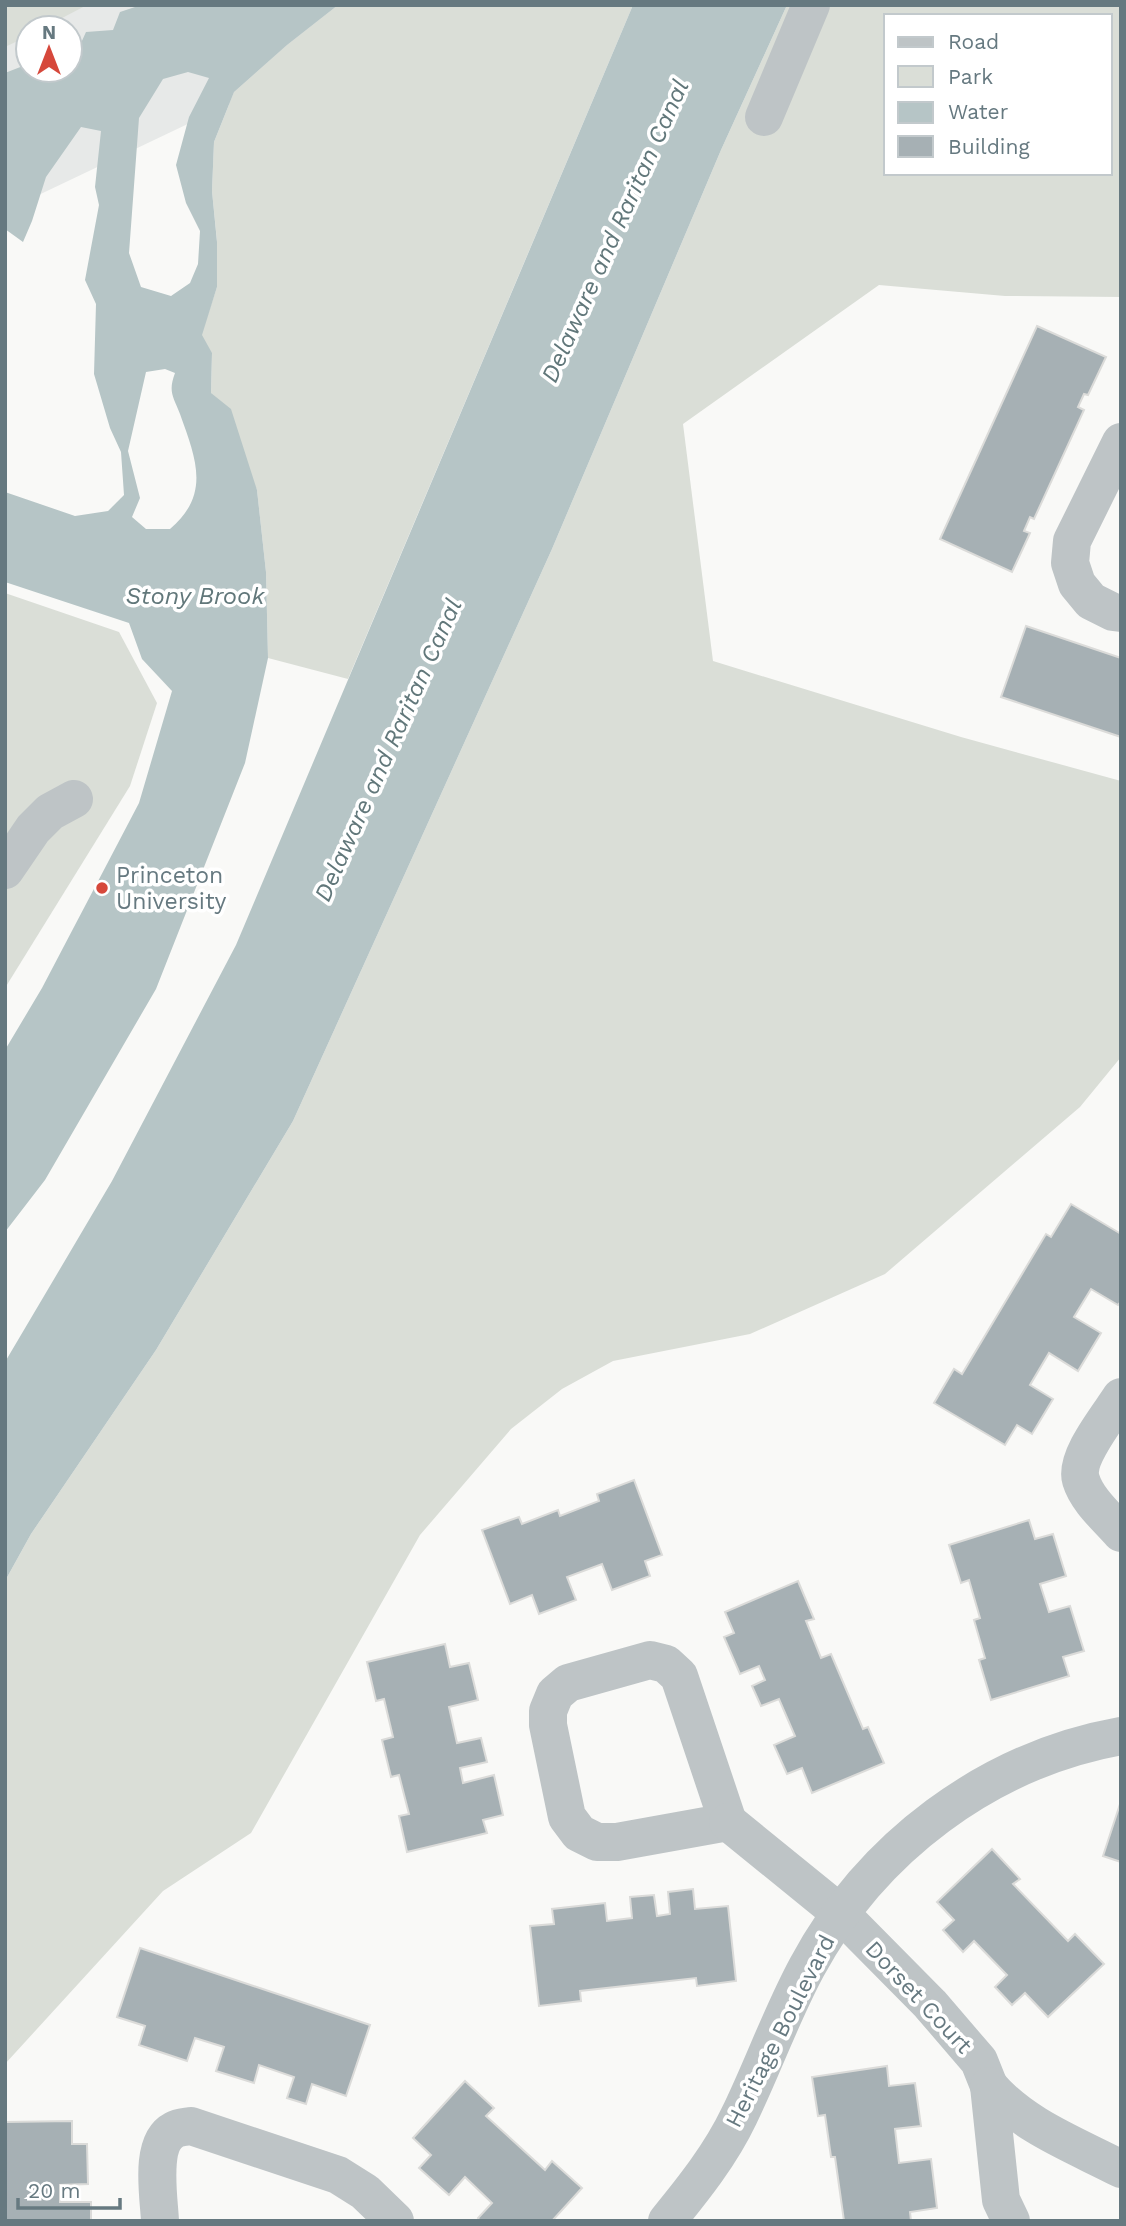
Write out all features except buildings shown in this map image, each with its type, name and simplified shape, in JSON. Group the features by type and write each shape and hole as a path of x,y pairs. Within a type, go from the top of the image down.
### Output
{"street":[{"path":"764,117 811,5"},
{"path":"1121,442 1072,541 1070,563 1077,583 1091,601 1121,613"},
{"path":"5,870 33,830 50,813 74,799"},
{"path":"1121,1397 1081,1460 1080,1478 1088,1494 1121,1533"},
{"path":"650,1660 666,1664 679,1676 728,1822 617,1842 597,1842 579,1833 567,1817 548,1725 548,1711 555,1694 568,1682 650,1660"},
{"name":"Heritage Boulevard","path":"667,2221 700,2180 738,2119 807,1967 840,1913 891,1854 938,1814 985,1785 1034,1761 1093,1741 1121,1736"},
{"name":"Dorset Court","path":"728,1822 840,1913 930,2004 979,2061 989,2086 1002,2200 1011,2221"},
{"name":"Dorset Court","path":"989,2086 1025,2120 1121,2169"},
{"path":"160,2221 158,2154 166,2136 176,2129 191,2126 338,2175 365,2192 395,2221"}],"shaded area":[{"path":"5,5 364,5 261,89 5,211"}],"green space":[{"path":"5,5 87,5 70,14 14,14 14,43 5,47"},
{"path":"338,5 633,5 348,679 268,658 266,572 257,490 211,393 212,354 201,335 217,287 217,241 212,191 214,142 234,92"},
{"path":"787,5 1121,5 1121,297 1005,296 879,285 683,424 713,661 961,737 1121,781 1121,1057 1080,1107 885,1274 750,1334 613,1361 562,1389 511,1429 420,1535 251,1833 163,1891 5,2064 5,1581 31,1534 156,1350 293,1121 552,549 721,150"},
{"path":"5,593 119,632 157,703 130,786 5,988"}],"water":[{"name":"Stony Brook","path":"141,5 338,5 234,92 214,142 212,191 217,242 217,287 202,335 212,353 211,393 231,409 257,490 266,572 268,658 245,763 156,989 45,1180 5,1232 5,1050 42,988 139,803 172,691 142,659 129,623 5,582 5,492 75,516 108,511 124,495 121,452 110,428 94,374 96,304 85,280 99,205 95,187 101,131 81,127 46,177 23,242 5,229 5,73 14,69 14,84 84,84 86,32 113,30 120,12","holes":["188,72 209,78 189,117 176,165 186,203 200,231 198,264 190,283 171,296 141,287 129,253 139,118 163,79","165,369 175,373 172,394 195,461 195,489 183,516 170,529 146,529 132,517 140,498 128,451 146,372"]},
{"name":"Delaware and Raritan Canal","path":"633,5 787,5 721,150 552,549 293,1121 156,1350 31,1534 5,1581 5,1362 112,1181 236,945"}],"place":[{"name":"Princeton University","path":"102,888"}]}
